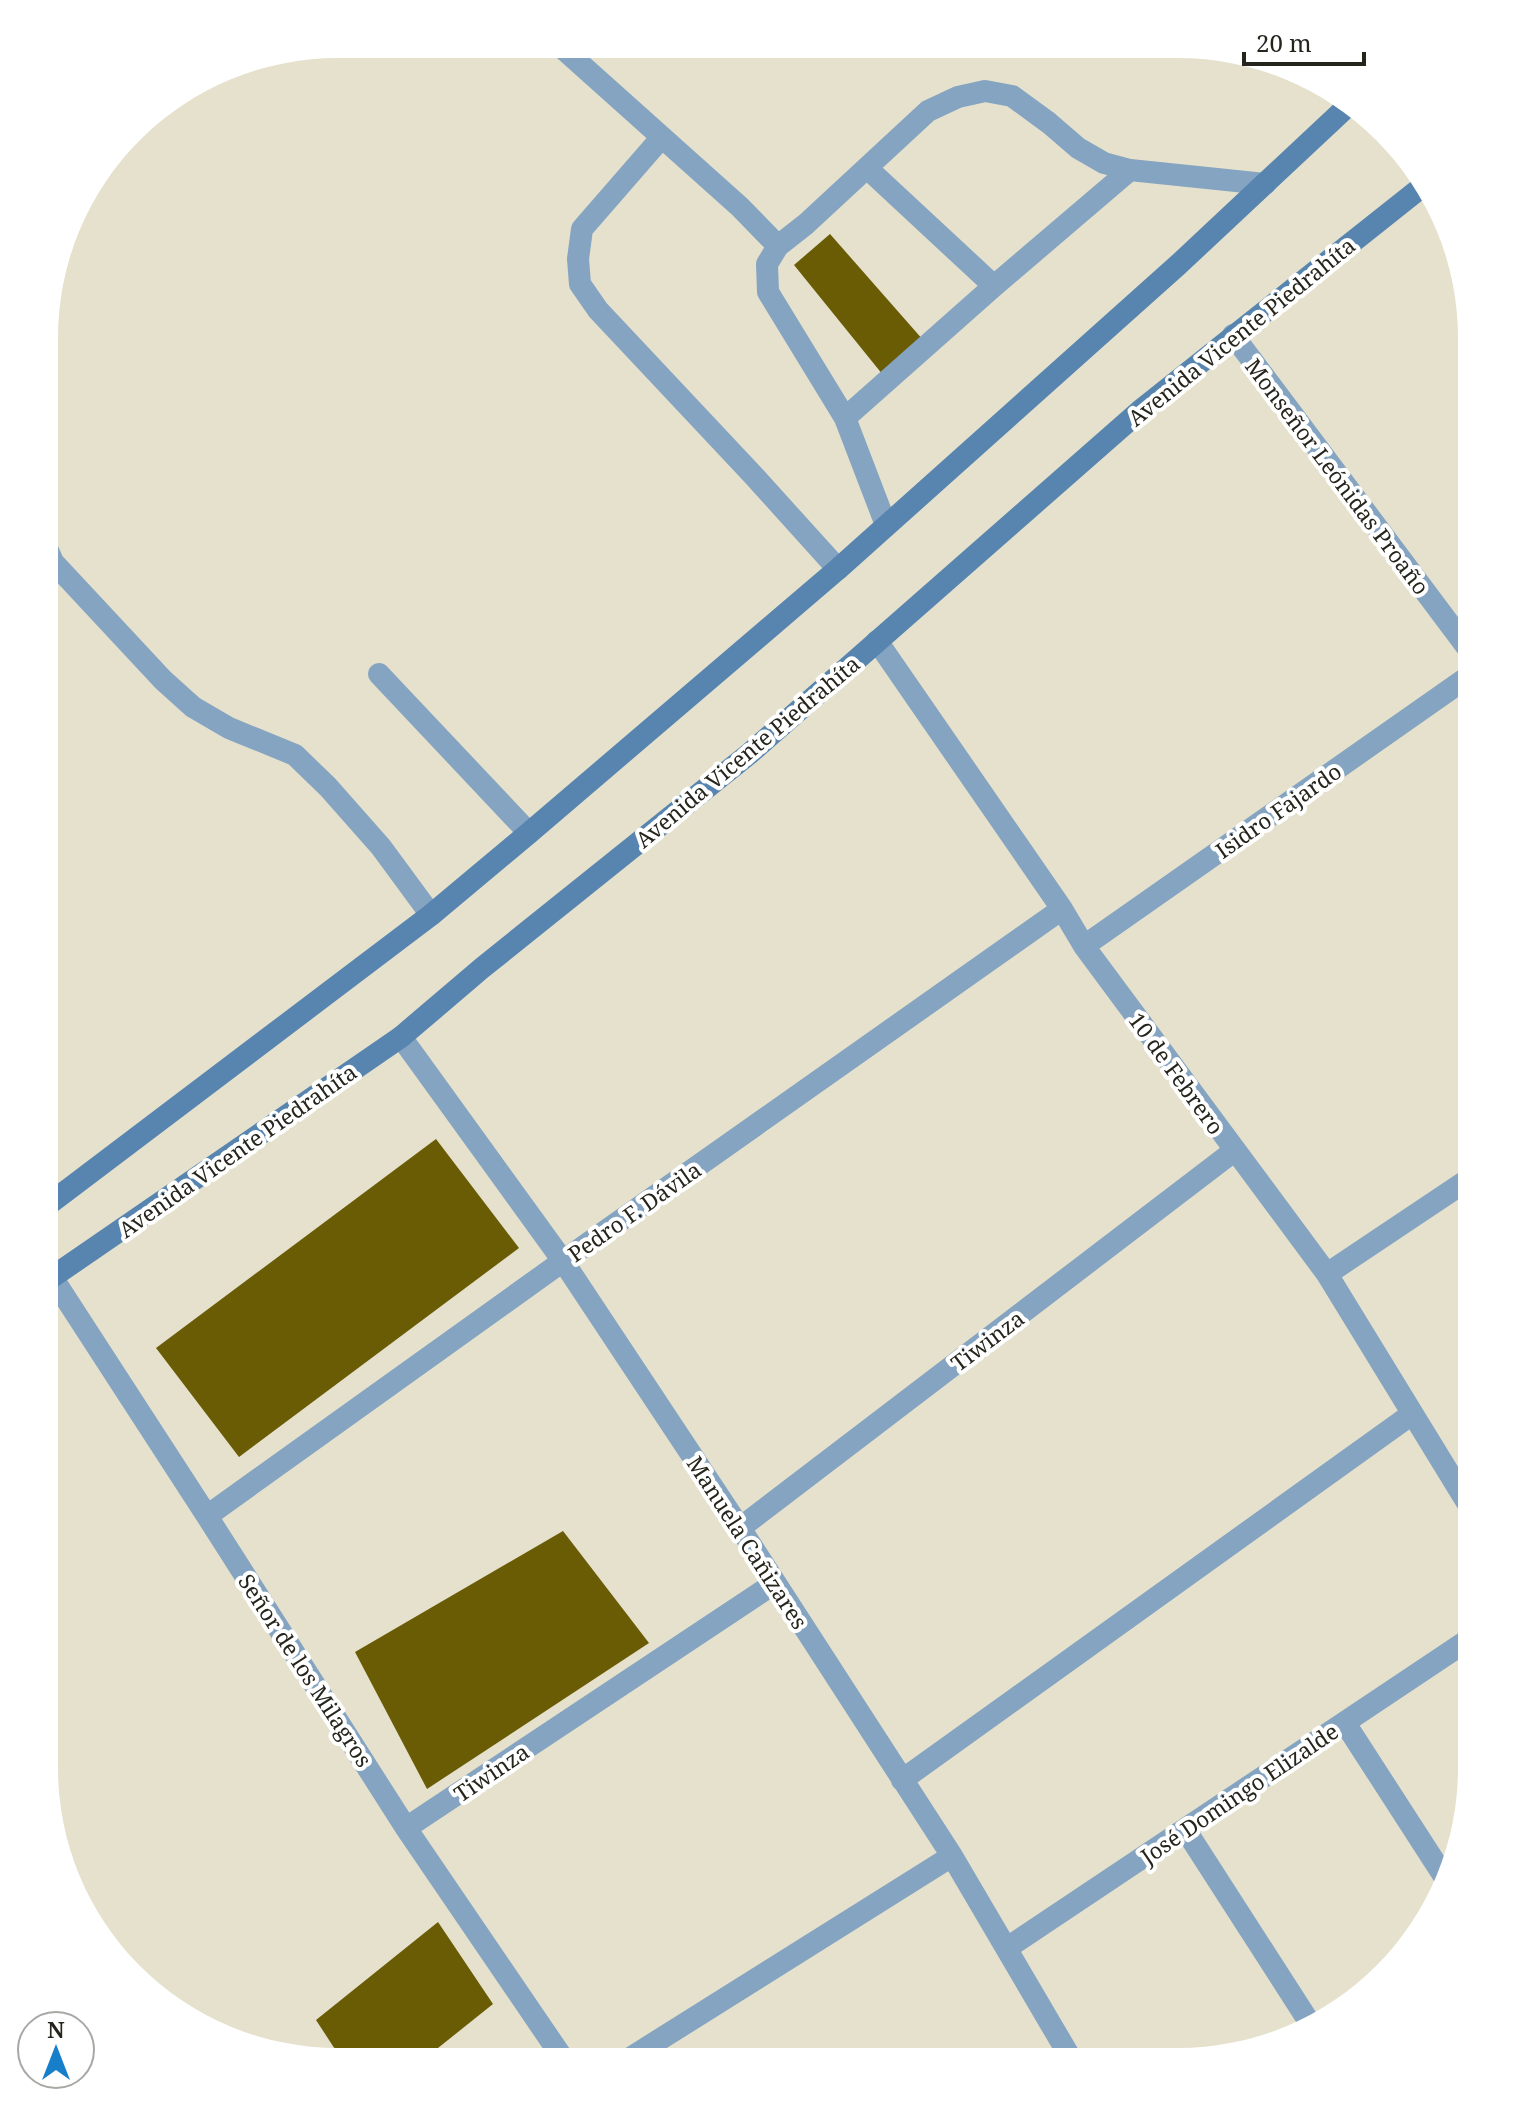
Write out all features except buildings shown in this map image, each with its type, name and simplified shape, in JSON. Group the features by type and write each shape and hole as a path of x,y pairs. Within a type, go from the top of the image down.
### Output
{"main road":[{"path":"58,1197 431,915 529,833 838,569 1128,310 1342,111"},
{"name":"Avenida Vicente Piedrahíta","path":"58,1273 401,1037 482,968 749,754 1142,409 1416,191"}],"street":[{"path":"574,58 740,207 778,246"},
{"path":"886,525 845,418 768,292 767,264 778,246 928,111 958,97 985,91 1012,96 1078,148 1104,163 1130,170 1265,184"},
{"path":"662,137 582,229 578,259 580,284 598,310 838,569"},
{"path":"867,168 994,286"},
{"path":"845,418 1130,170"},
{"name":"Monseñor Leónidas Proaño","path":"1233,335 1458,635"},
{"path":"58,567 163,680 193,707 229,728 295,755 381,847 431,915"},
{"name":"10 de Febrero","path":"877,641 1062,909 1084,946 1327,1274 1457,1487"},
{"path":"379,674 529,833"},
{"name":"Isidro Fajardo","path":"1084,946 1458,684"},
{"name":"Pedro F. Dávila","path":"207,1516 1062,909"},
{"name":"Manuela Cañizares","path":"401,1037 563,1261 740,1528 952,1856 1065,2048"},
{"name":"Tiwinza","path":"740,1528 1234,1151"},
{"path":"1327,1274 1457,1187"},
{"name":"Señor de los Milagros","path":"58,1295 207,1516 406,1828 556,2048"},
{"path":"902,1780 1412,1414"},
{"name":"Tiwinza","path":"406,1828 775,1583"},
{"name":"José Domingo Elizalde","path":"1007,1948 1457,1647"},
{"path":"1345,1723 1439,1868"},
{"path":"1185,1829 1306,2017"},
{"path":"646,2048 952,1856"}]}
